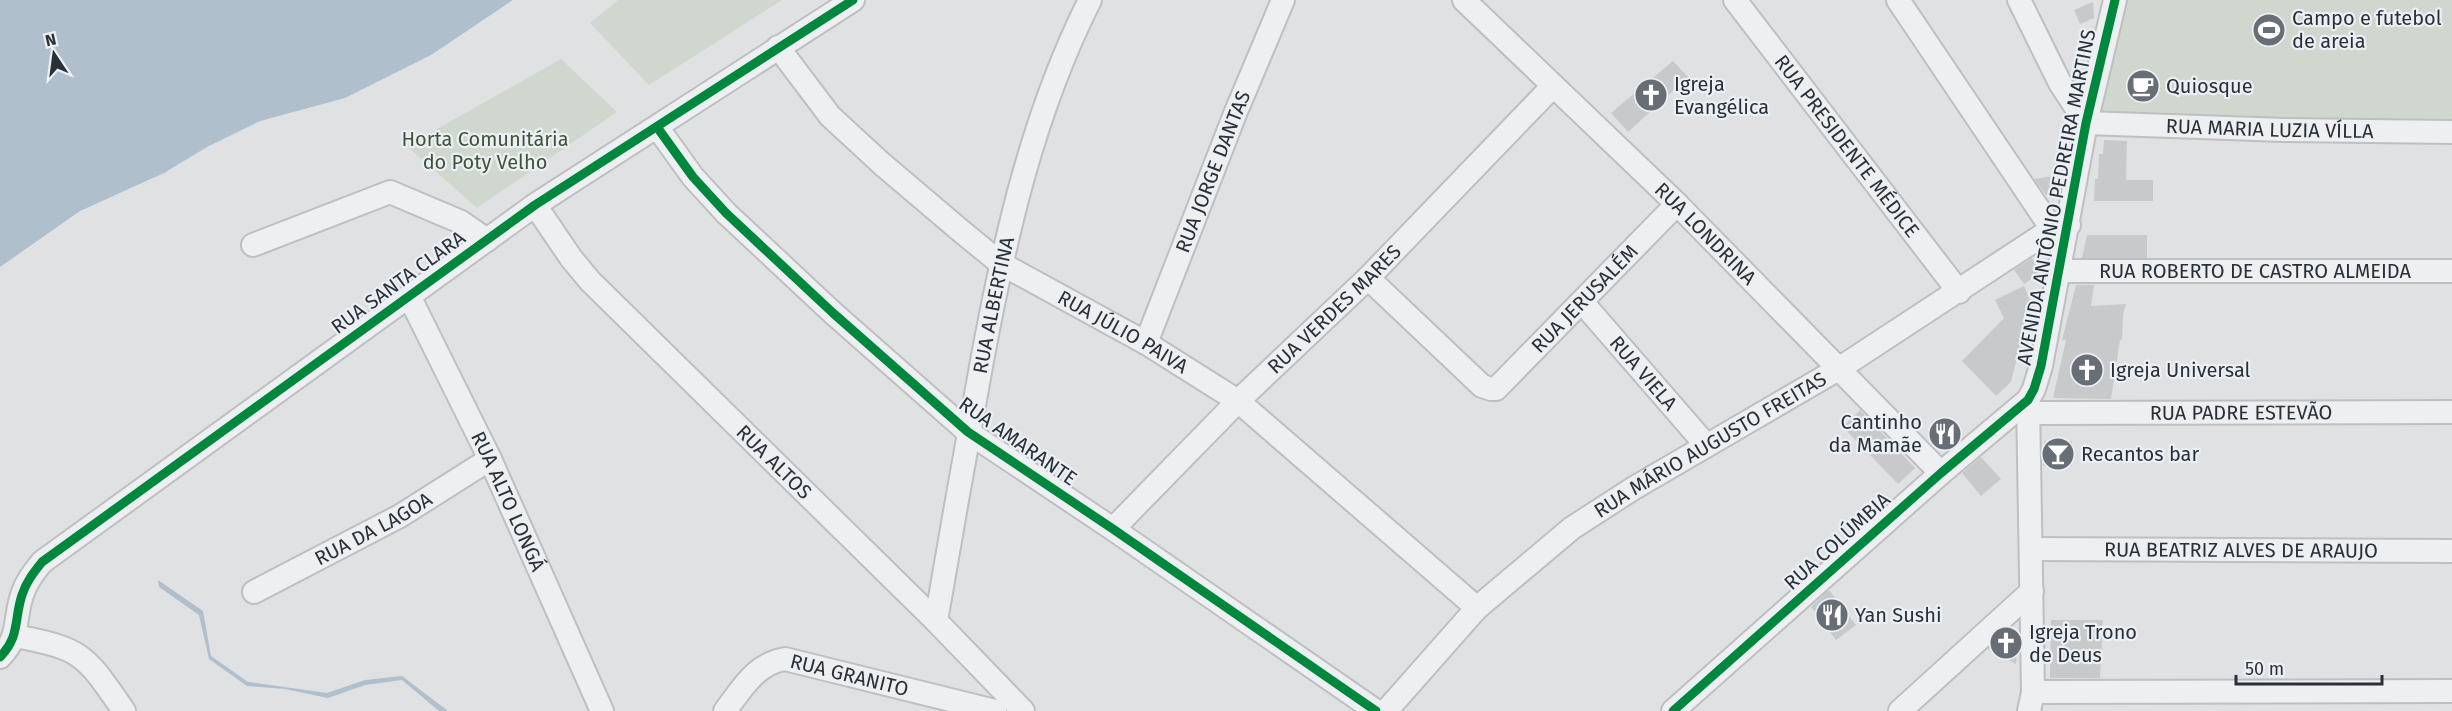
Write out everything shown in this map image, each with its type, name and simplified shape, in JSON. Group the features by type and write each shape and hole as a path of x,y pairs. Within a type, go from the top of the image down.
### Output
{"street":[{"name":"RUA SANTA CLARA","path":"15,636 21,595 29,578 42,562 535,205 853,0"},
{"name":"RUA ALBERTINA","path":"936,621 1000,263 1032,146 1049,94 1071,38 1090,0"},
{"name":"RUA JORGE DANTAS","path":"1146,343 1235,114 1284,0"},
{"name":"RUA LONDRINA","path":"1464,0 1677,204 1941,473"},
{"name":"RUA PRESIDENTE MÉDICE","path":"1735,0 1959,292"},
{"path":"1898,0 2061,227"},
{"path":"2019,0 2060,83 2086,123"},
{"name":"AVENIDA ANTÔNIO PEDREIRA MARTINS","path":"2029,406 2041,366 2059,271 2061,227 2115,0"},
{"name":"RUA JÚLIO PAIVA","path":"778,47 830,116 882,164 1000,263 1146,343 1238,401 1477,608"},
{"name":"RUA VERDES MARES","path":"1113,529 1238,401 1368,278 1553,86"},
{"name":"RUA MARIA LUZIA VÍLLA","path":"2086,123 2284,130 2452,132"},
{"name":"RUA AMARANTE","path":"657,127 693,177 726,213 833,313 968,432 1376,711"},
{"path":"253,245 390,192 460,222 487,240"},
{"name":"RUA JERUSALÉM","path":"1368,278 1482,386 1491,389 1500,386 1677,204"},
{"name":"RUA ALTOS","path":"535,205 571,258 590,281 936,621 1023,711"},
{"name":"RUA MÁRIO AUGUSTO FREITAS","path":"1386,711 1477,608 1572,528 1706,445 1840,368 2061,227"},
{"name":"RUA ROBERTO DE CASTRO ALMEIDA","path":"2059,271 2452,271"},
{"name":"RUA ALTO LONGÁ","path":"409,296 490,459 602,711"},
{"name":"RUA VIELA","path":"1582,302 1706,445"},
{"path":"2029,406 2031,701 2452,691"},
{"name":"RUA PADRE ESTEVÃO","path":"2029,406 2452,412"},
{"name":"RUA COLÚMBIA","path":"1673,711 1941,473 2029,406"},
{"name":"RUA DA LAGOA","path":"254,592 400,516 490,459"},
{"name":"RUA BEATRIZ ALVES DE ARAUJO","path":"2031,549 2452,551"},
{"path":"1900,711 2032,591"},
{"path":"0,657 15,636 58,644 85,659 124,711"},
{"name":"RUA GRANITO","path":"725,711 758,669 785,659 995,711"}],"green space":[{"path":"618,0 782,0 649,85 590,23"},
{"path":"2114,0 2452,0 2452,120 2089,119"},
{"name":"Horta Comunitária do Poty Velho","path":"561,59 617,112 477,208 407,146"}],"water":[{"path":"0,0 513,0 431,55 345,98 260,121 207,147 164,173 80,211 0,267"},
{"path":"158,580 203,611 211,656 248,682 327,693 365,680 402,676 448,711 439,711 402,680 365,685 328,698 285,689 247,686 209,659 199,615 159,587"}],"building":[{"path":"2093,2 2094,18 2080,24 2074,10"},
{"name":"Igreja Evangélica","path":"1673,61 1688,77 1628,132 1611,113"},
{"name":"Quiosque","path":"2135,70 2156,74 2150,102 2130,98"},
{"path":"2104,140 2127,141 2126,180 2153,180 2153,201 2094,201 2099,154 2103,154"},
{"path":"2055,176 2057,194 2046,195 2034,179"},
{"path":"2087,235 2147,235 2147,258 2082,258"},
{"path":"2032,258 2041,272 2024,284 2014,270"},
{"path":"2076,285 2094,285 2091,306 2126,304 2111,399 2053,398 2066,340 2062,340"},
{"path":"2024,286 2033,307 2029,309 2011,382 1996,396 1962,361 2004,318 1995,300"},
{"path":"1860,410 1915,468 1898,484 1843,427"},
{"name":"Recantos bar","path":"2044,441 2072,441 2072,466 2043,466"},
{"path":"1981,457 2001,479 1981,496 1962,473"},
{"name":"Yan Sushi","path":"1829,590 1856,625 1836,640 1811,607"},
{"path":"2051,620 2103,620 2100,678 2050,678"},
{"name":"Igreja Trono de Deus","path":"2009,630 2019,636 2016,664 1988,649"}],"cycle path":[{"path":"0,657 14,635 24,590 42,562 535,205 853,0"},
{"path":"1673,711 1941,473 2028,400 2041,366 2086,123 2115,0"},
{"path":"657,127 693,177 726,213 833,313 968,432 1376,711"}],"place":[{"name":"Campo e futebol de areia","path":"2269,30"},
{"name":"Quiosque","path":"2143,86"},
{"name":"Igreja Evangélica","path":"1651,95"},
{"name":"Igreja Universal","path":"2087,370"},
{"name":"Cantinho da Mamãe","path":"1945,434"},
{"name":"Recantos bar","path":"2058,454"},
{"name":"Yan Sushi","path":"1832,615"},
{"name":"Igreja Trono de Deus","path":"2006,643"}]}
